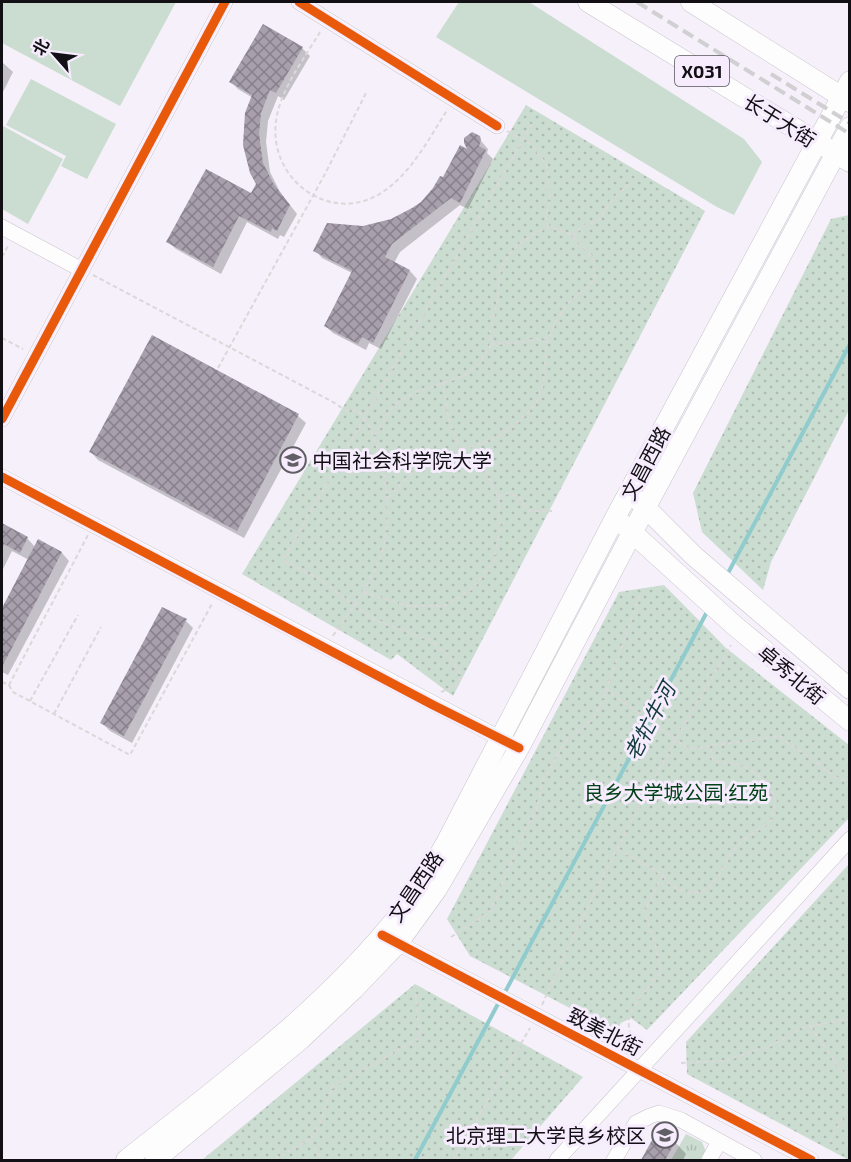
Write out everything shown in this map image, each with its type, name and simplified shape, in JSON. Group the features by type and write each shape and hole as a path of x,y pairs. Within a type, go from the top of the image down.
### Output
{"main road":[{"name":"长于大街","path":"588,2 842,158"},
{"name":"X031","path":"691,2 847,93"},
{"name":"文昌西路","path":"126,1161 244,1066 390,939 446,843 615,518 816,141 847,93"},
{"name":"文昌西路","path":"154,1161 300,1040 354,989 390,939 455,860 519,748 632,532 842,158 849,127"},
{"name":"卓秀北街","path":"630,492 694,556 849,689"},
{"name":"卓秀北街","path":"615,518 682,579 733,636 849,721"}],"street":[{"path":"2,419 225,2"},
{"path":"299,2 497,126"},
{"path":"2,226 82,270"},
{"path":"2,477 433,705 519,748"},
{"path":"557,1161 849,839"},
{"name":"致美北街","path":"390,939 811,1161"},
{"path":"614,1161 636,1123 659,1113 681,1120 754,1161"},
{"path":"709,1161 719,1142"}],"path":[{"path":"328,20 282,98 276,121 275,141 288,177 312,195 330,202 350,204 366,201 382,193 402,177 454,99"},
{"path":"218,368 366,93"},
{"path":"433,705 440,693 458,685 461,676 450,656 430,640 375,620 319,579 284,560 533,122"},
{"path":"497,126 532,145 547,166 550,198 546,218 549,227"},
{"path":"573,237 581,227 599,220 610,202 630,183"},
{"path":"375,435 393,406 416,392 463,376 479,364 491,344 490,332 497,303 500,268 516,246 549,227 568,233 593,258 595,278 587,290 572,300 559,316 549,337 541,392 533,407 515,424 491,441 436,458 414,471 400,482 387,500"},
{"path":"82,270 230,346 345,410 358,411 375,435 389,511 386,539 379,563 363,592 324,647"},
{"path":"491,344 517,343 549,337"},
{"path":"2,338 36,355"},
{"path":"363,592 409,606 445,606 473,588 494,561 500,527 498,497 486,472 460,449 448,416 443,383"},
{"path":"498,497 508,493 519,497 529,511 552,512"},
{"path":"9,685 93,525"},
{"path":"2,682 9,685 13,692 130,754 218,591"},
{"path":"452,937 491,911 525,829 536,812 543,782 565,742 594,718 601,704 641,593"},
{"path":"30,701 78,615"},
{"path":"54,714 101,627"},
{"path":"453,1161 534,1015 618,849 733,636"},
{"path":"605,689 688,749 779,736 840,780 849,780"},
{"path":"618,849 663,875 669,884 681,891 696,893 709,887 723,870 738,845 772,819 776,801 768,782 743,765 713,761 711,746"},
{"path":"632,1036 629,1031 633,1007 661,972 644,911 663,875"},
{"path":"274,1161 315,1136 333,1086 420,1038 415,990"},
{"path":"681,1063 723,1061 770,1046 804,1027 849,1019"},
{"path":"810,1026 849,1083"},
{"path":"830,1142 849,1103"},
{"path":"308,1140 323,1161"}],"green space":[{"path":"2,2 176,2 120,106 2,43"},
{"path":"459,2 529,2 744,139 762,162 734,215 717,207 436,37"},
{"path":"31,79 116,124 87,179 61,166 66,156 6,125"},
{"path":"526,105 705,211 453,696 397,654 391,660 242,574"},
{"path":"3,126 63,159 28,224 2,209"},
{"path":"849,215 849,410 771,562 763,590 702,532 693,493 831,219"},
{"name":"良乡大学城公园·红苑","path":"664,585 726,648 849,745 849,818 647,1030 631,1018 621,1023 616,1032 470,956 447,919 619,592"},
{"path":"849,864 849,1160 687,1074 686,1042"},
{"path":"415,984 583,1077 511,1160 202,1160"},
{"path":"686,1134 702,1142 706,1152 701,1160 671,1160"}],"building":[{"path":"263,24 303,47 276,93 270,90 261,113 259,134 263,163 273,183 290,205 277,231 272,228 271,232 239,216 213,267 166,242 206,169 251,193 256,184 250,173 243,145 245,113 252,95 229,82"},
{"path":"472,132 480,136 479,146 486,150 460,203 451,198 392,244 385,257 410,270 373,343 362,337 358,344 324,326 352,271 313,251 327,223 363,226 391,219 412,208 421,202 440,176 443,177 460,145 467,149 464,138"},
{"path":"152,335 299,414 237,531 89,452"},
{"path":"2,523 28,537 20,553 4,544 2,550"},
{"path":"38,539 62,552 2,667 2,608"},
{"path":"162,607 187,619 124,736 100,723"},
{"path":"657,1131 676,1141 665,1160 641,1160"}],"waterway":[{"name":"老牤牛河","path":"727,575 850,344"},
{"name":"老牤牛河","path":"503,996 708,610"},
{"name":"老牤牛河","path":"415,1160 499,1002"}],"railway":[{"path":"637,2 850,134"},
{"path":"771,74 850,123"}],"cycle path":[{"path":"2,419 225,2"},
{"path":"299,2 497,126"},
{"path":"2,477 433,705 519,748"},
{"path":"382,935 811,1160"}],"place":[{"name":"中国社会科学院大学","path":"293,460"},
{"name":"北京理工大学良乡校区","path":"665,1135"}]}
